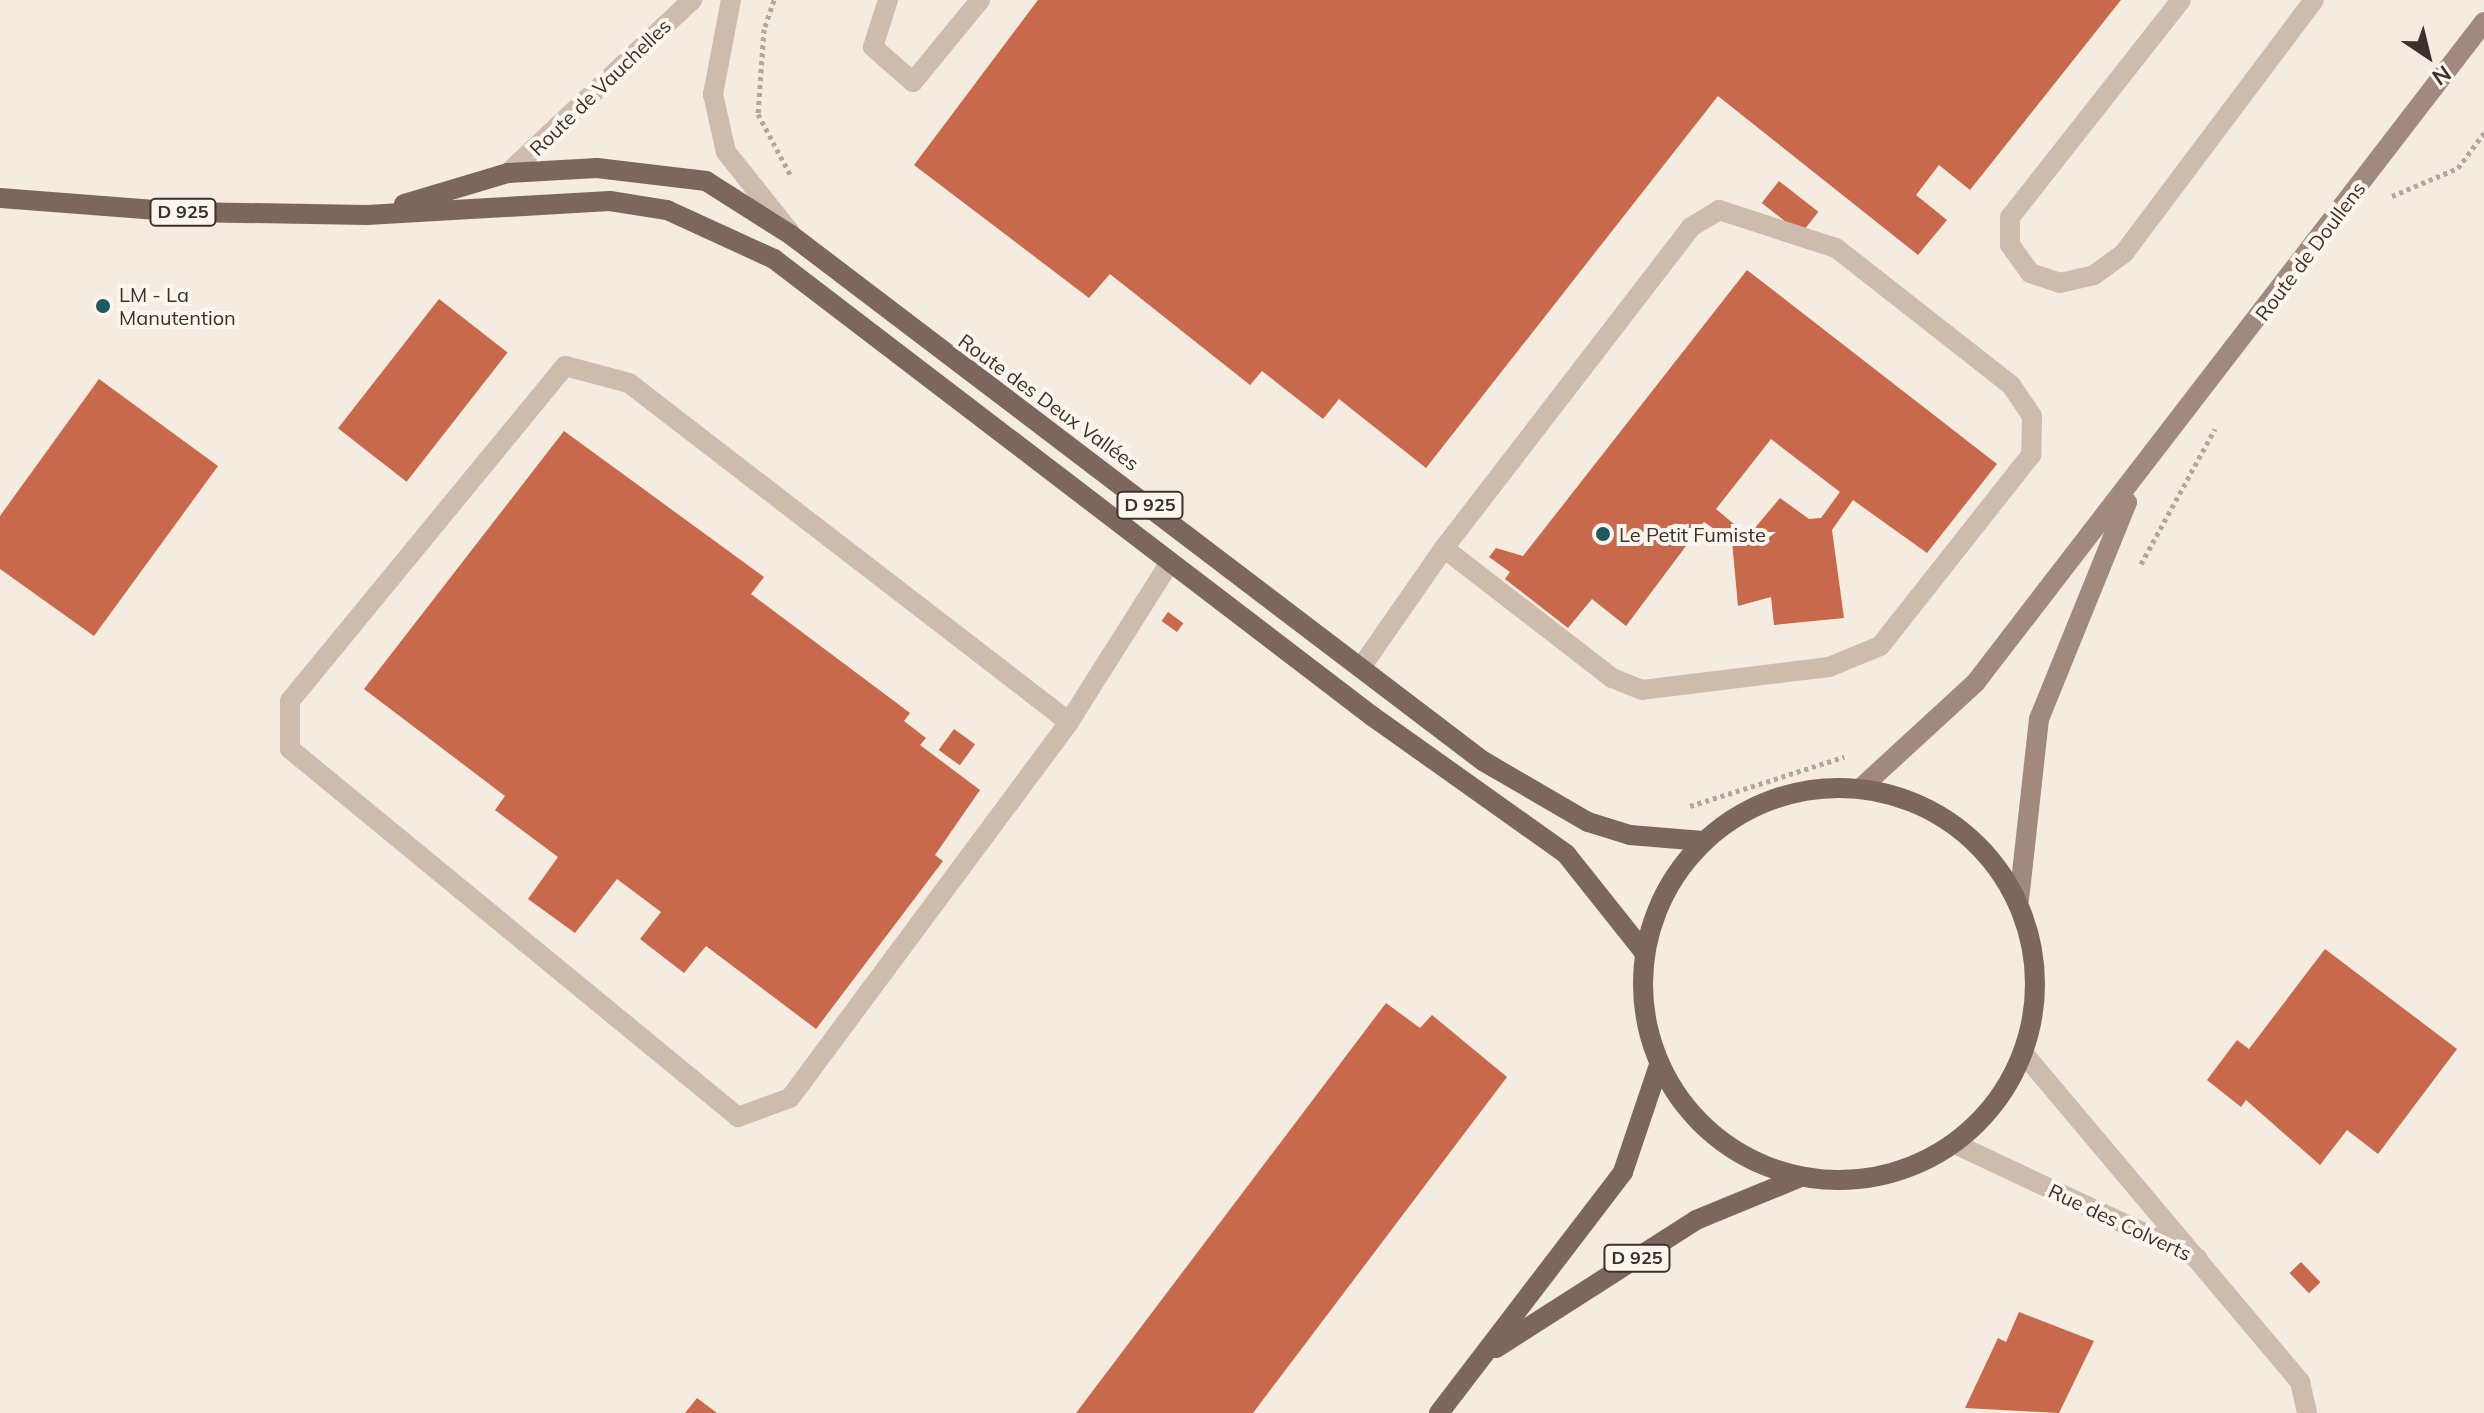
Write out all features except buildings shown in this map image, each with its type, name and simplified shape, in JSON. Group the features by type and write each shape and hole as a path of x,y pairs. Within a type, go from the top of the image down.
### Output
{"main road":[{"name":"Route des Deux Vallées","path":"367,215 508,173 597,168 706,181 791,235 1545,802 1630,835 1703,841"},
{"name":"Route des Deux Vallées","path":"0,198 183,212 367,215 610,201 667,210 796,273 1170,562 1566,854 1644,952"},
{"path":"1862,787 1937,814 1980,845 2019,900 2034,950 2036,1002 2024,1054 1996,1104 1955,1144 1907,1169 1868,1178 1801,1177 1730,1146 1693,1117 1659,1065 1644,1010 1644,952 1665,892 1703,841 1750,808 1804,789 1862,787"},
{"name":"D 925","path":"1439,1413 1623,1172 1659,1065"},
{"name":"D 925","path":"1483,1357 1696,1220 1801,1177"}],"street":[{"name":"Route de Vauchelles","path":"508,173 692,0"},
{"path":"731,0 713,94 726,152 791,235"},
{"path":"888,0 873,47 913,82 980,0"},
{"path":"2181,0 2010,217 2010,245 2030,273 2060,283 2094,275 2124,253 2314,0"},
{"name":"Route de Doullens","path":"1862,787 1976,682 2136,481 2484,22"},
{"path":"1362,666 1444,548 1691,227 1719,210 1836,248 2011,385 2032,416 2031,455 1880,646 1829,667 1642,690 1612,678 1444,548"},
{"path":"1069,722 629,383 565,366 290,701 290,749 738,1117 790,1098 1069,722 1170,562"},
{"name":"Route de Doullens","path":"2019,900 2039,719 2136,481"},
{"path":"2024,1054 2205,1262"},
{"name":"Rue des Colverts","path":"1955,1144 2205,1262 2300,1382 2307,1413"}],"path":[{"path":"774,0 764,29 758,114 794,183"},
{"path":"2382,200 2458,168 2484,133"},
{"path":"2139,569 2221,420"}],"place":[{"name":"LM - La Manutention","path":"103,306"},
{"name":"Le Petit Fumiste","path":"1603,534"}]}
